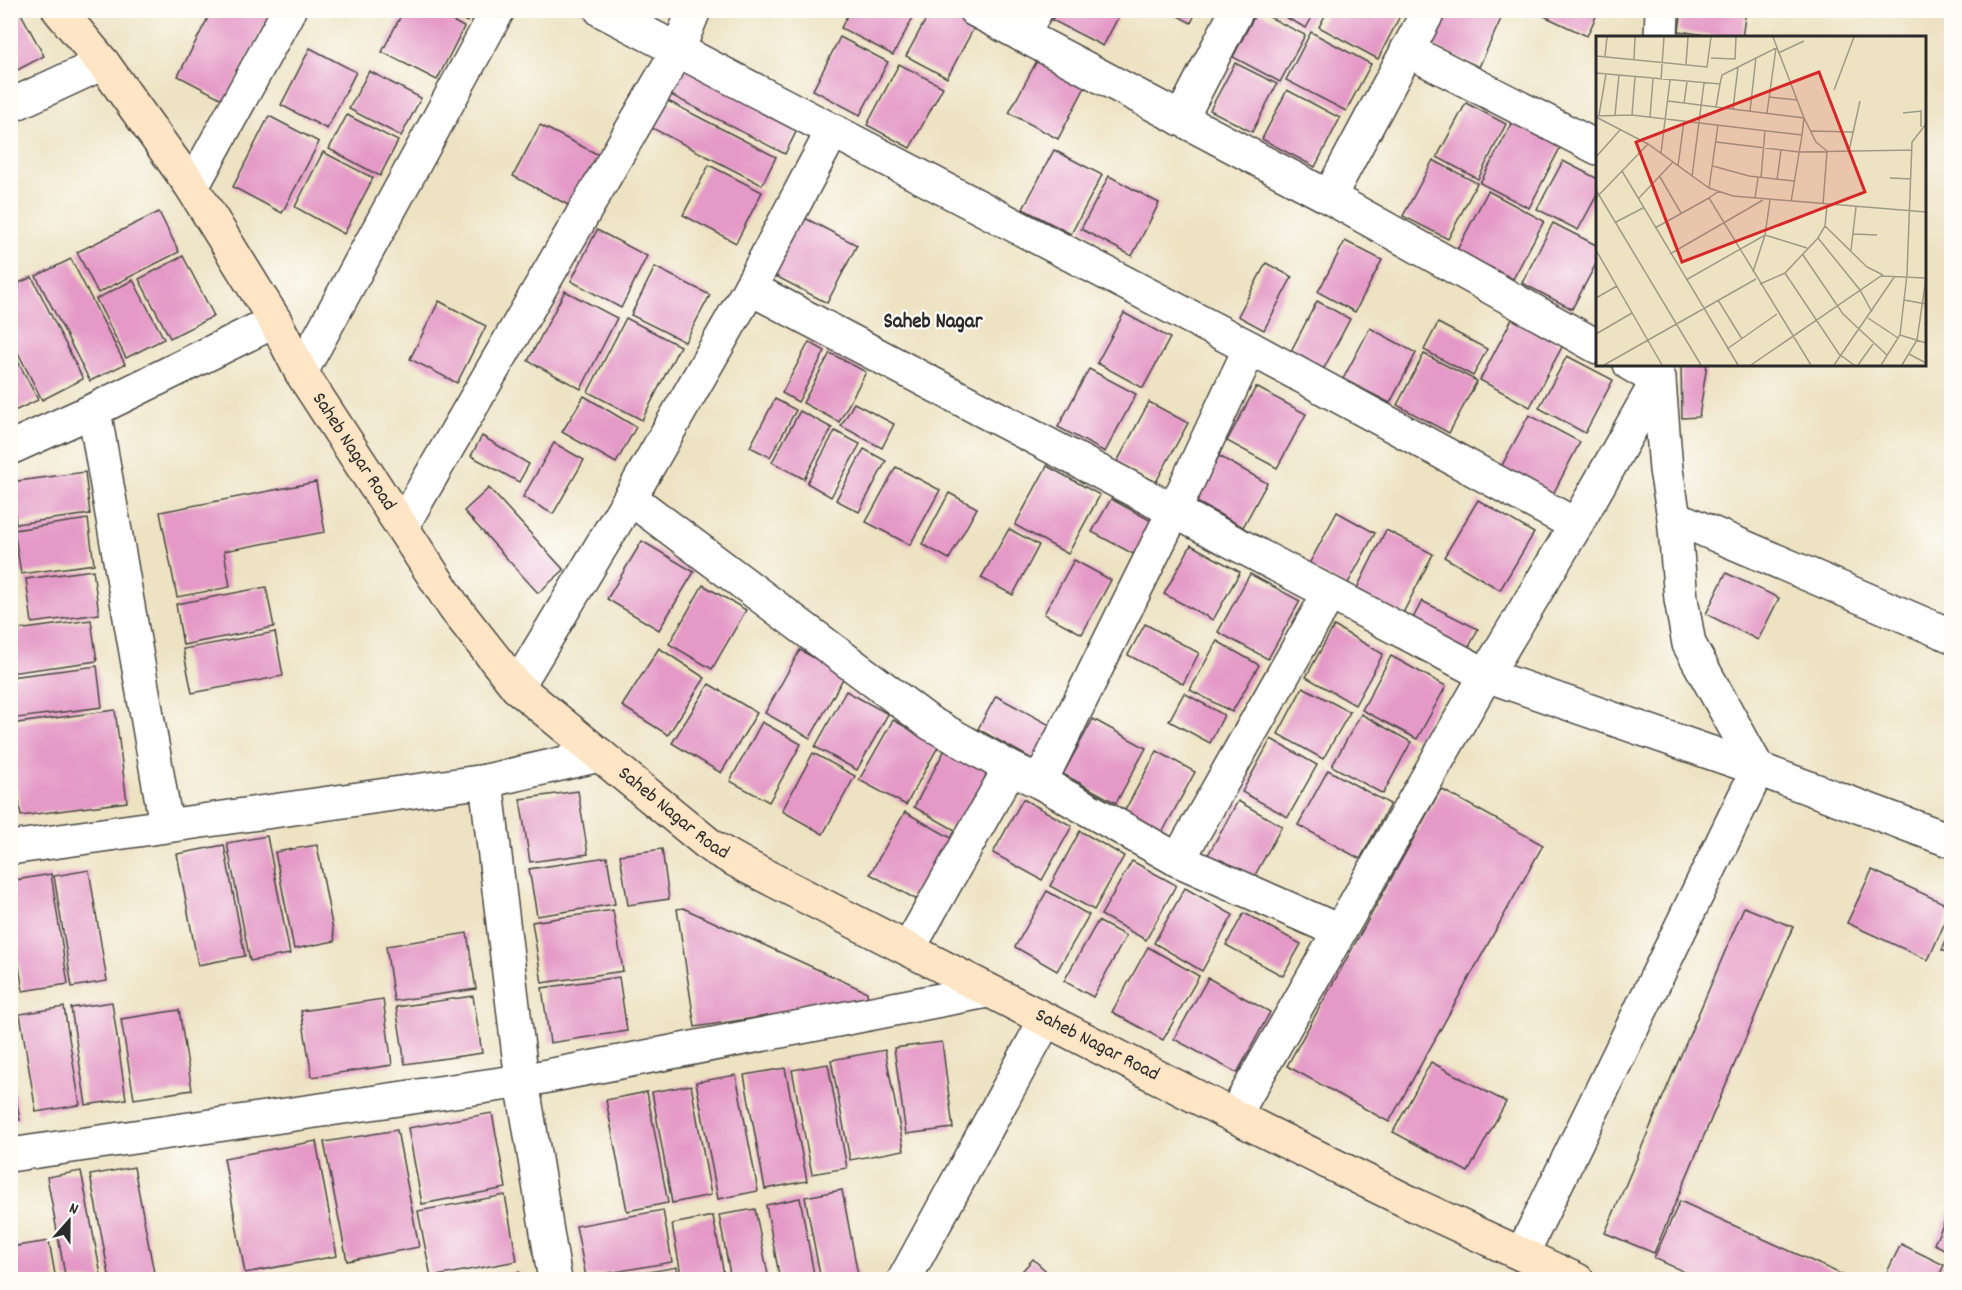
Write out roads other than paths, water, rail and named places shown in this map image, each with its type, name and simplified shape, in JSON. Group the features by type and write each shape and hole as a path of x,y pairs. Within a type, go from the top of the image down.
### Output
{"street":[{"name":"Saheb Nagar Road","path":"59,10 103,63 192,187 275,321 301,372 454,608 517,687 712,847 1045,1021 1419,1207 1522,1254 1564,1277"},
{"path":"192,187 289,10"},
{"path":"301,372 498,10"},
{"path":"601,10 1250,348 1576,525"},
{"path":"402,526 678,50 694,10"},
{"path":"975,10 1029,23 1181,119 1329,197 1596,346"},
{"path":"1181,119 1237,10"},
{"path":"1329,197 1429,10"},
{"path":"1660,36 1662,10"},
{"path":"1407,50 1596,147"},
{"path":"10,106 103,63"},
{"path":"517,687 630,498 750,288 832,132"},
{"path":"750,288 1486,675 1758,769 1952,841"},
{"path":"10,448 94,410 275,321"},
{"path":"1041,782 1174,511 1250,348"},
{"path":"1636,366 1659,373"},
{"path":"1234,1116 1486,675 1576,525 1659,373"},
{"path":"1659,373 1666,470 1674,517 1681,599 1689,644 1758,769"},
{"path":"94,410 166,825"},
{"path":"630,498 930,723 1010,768 1041,782 1178,860 1339,931"},
{"path":"1674,517 1952,636"},
{"path":"1178,860 1329,594"},
{"path":"10,848 486,781 600,754"},
{"path":"909,948 1010,768"},
{"path":"1522,1254 1758,769"},
{"path":"486,781 522,1081 555,1280"},
{"path":"10,1155 522,1081 987,991"},
{"path":"904,1280 1045,1021"}],"district":[{"name":"Saheb Nagar","path":"933,323"}]}
